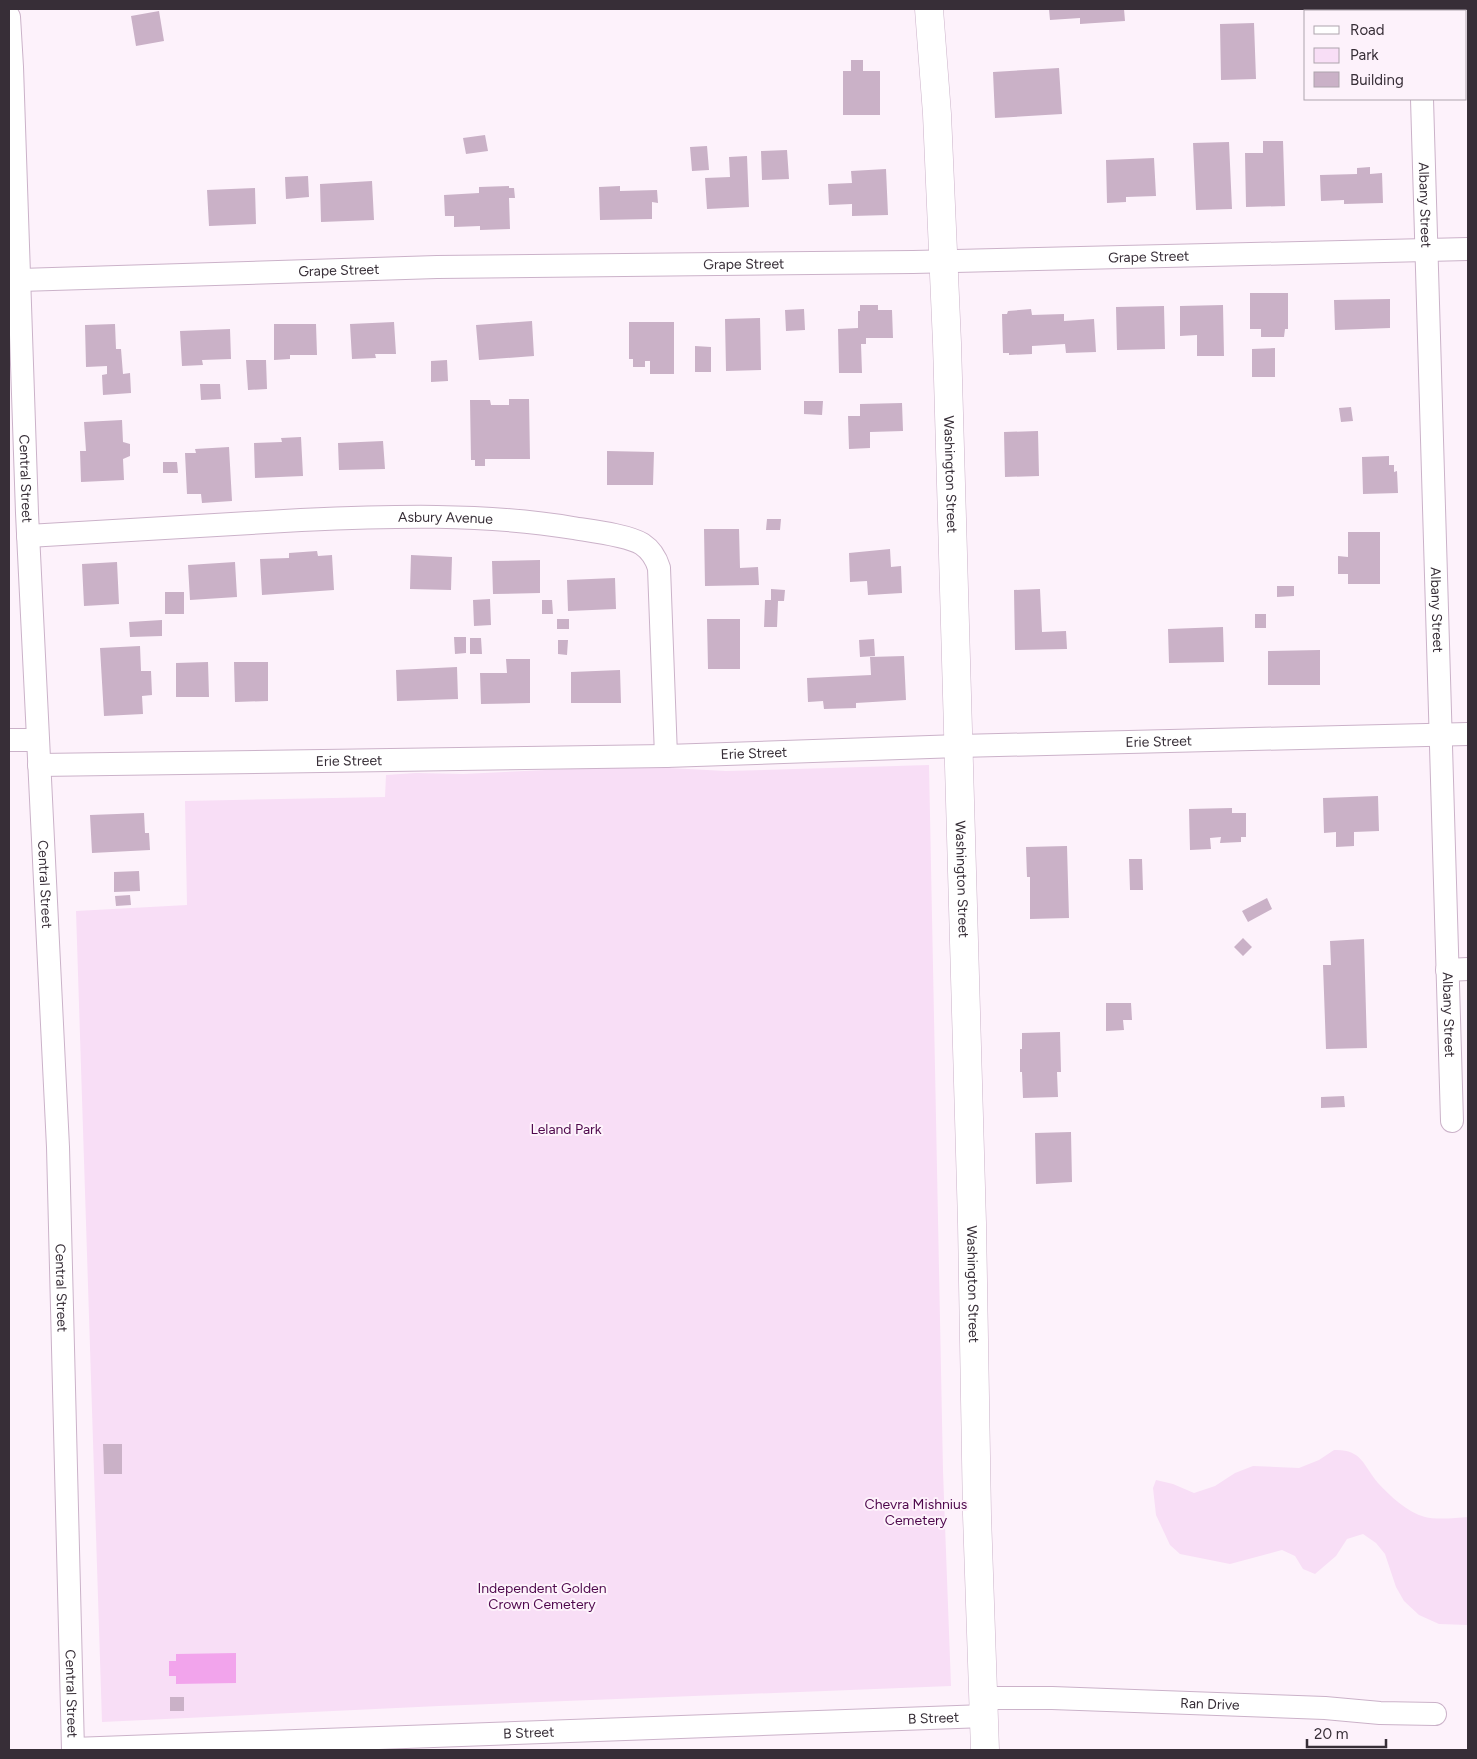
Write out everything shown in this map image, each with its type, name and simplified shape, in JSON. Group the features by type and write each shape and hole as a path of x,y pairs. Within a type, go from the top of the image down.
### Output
{"main road":[{"name":"Washington Street","path":"929,9 937,114 943,261 959,746 972,1233 976,1478 986,1750"}],"street":[{"name":"Central Street","path":"9,17 20,280 18,514 28,536 58,1147 73,1750"},
{"name":"Albany Street","path":"1422,100 1440,735 1457,969 1452,1121"},
{"name":"Grape Street","path":"20,280 436,266 943,261 1468,249"},
{"name":"Asbury Avenue","path":"28,536 384,517 529,521 586,530 636,541 648,549 657,561 659,568 666,756"},
{"name":"Erie Street","path":"39,765 666,756 959,746 1468,734"},
{"path":"9,740 37,740"},
{"name":"Ran Drive","path":"984,1707 1052,1698 1435,1714"},
{"name":"B Street","path":"73,1750 984,1707"}],"green space":[{"name":"Leland Park","path":"929,765 943,1471 951,1686 439,1706 102,1722 76,911 187,905 185,801 385,797 386,775 416,773 463,774 631,766 726,771"},
{"path":"1334,1450 1343,1450 1356,1455 1383,1488 1399,1503 1418,1515 1446,1519 1468,1517 1468,1625 1439,1624 1419,1615 1404,1601 1396,1587 1385,1554 1376,1543 1363,1534 1347,1539 1336,1556 1315,1574 1303,1569 1295,1556 1282,1550 1230,1564 1180,1554 1170,1545 1156,1515 1153,1488 1156,1480 1173,1484 1194,1493 1215,1486 1235,1473 1253,1466 1299,1468 1319,1460"}],"shaded area":[{"path":"236,1653 236,1683 176,1684 176,1676 169,1676 169,1661 176,1661 176,1654"}],"building":[{"path":"1049,9 1124,9 1125,21 1080,24 1080,18 1050,20"},
{"path":"159,11 164,41 136,46 131,16"},
{"path":"1254,23 1256,79 1221,80 1220,24"},
{"path":"851,60 863,60 863,71 880,71 880,115 843,115 843,71 851,71"},
{"path":"1059,68 1062,114 995,118 993,72"},
{"path":"485,135 488,151 466,154 463,138"},
{"path":"1263,141 1283,141 1285,206 1246,207 1245,153 1263,153"},
{"path":"1229,142 1232,209 1196,210 1193,143"},
{"path":"707,146 709,170 692,171 690,147"},
{"path":"787,150 789,179 762,180 761,151"},
{"path":"747,156 749,207 707,209 705,178 730,177 729,157"},
{"path":"1154,158 1156,196 1126,197 1126,202 1107,203 1106,160"},
{"path":"1370,167 1370,174 1382,173 1383,203 1344,204 1344,200 1321,201 1320,175 1357,174 1357,168"},
{"path":"886,169 888,215 852,216 852,204 829,205 828,184 852,183 851,171"},
{"path":"308,176 309,197 286,199 285,177"},
{"path":"372,181 374,220 321,222 320,184"},
{"path":"509,186 509,188 514,188 515,198 509,198 510,229 480,230 480,226 454,227 454,216 445,216 444,195 479,193 479,187"},
{"path":"620,186 620,191 657,190 658,203 652,202 652,219 600,220 599,187"},
{"path":"255,188 256,224 209,226 207,190"},
{"path":"1250,293 1288,293 1288,329 1285,329 1284,337 1261,337 1261,329 1250,329"},
{"path":"1390,299 1390,328 1335,330 1334,300"},
{"path":"860,305 878,305 878,310 892,310 893,338 866,338 866,344 861,344 862,373 839,373 838,329 858,328"},
{"path":"1223,305 1224,356 1197,356 1197,335 1180,336 1180,306"},
{"path":"1164,306 1165,349 1117,350 1116,307"},
{"path":"804,309 805,330 786,331 785,310"},
{"path":"1031,309 1032,315 1064,314 1064,321 1094,319 1096,352 1066,353 1065,344 1032,346 1032,354 1009,355 1009,353 1003,353 1002,314 1007,314 1008,311"},
{"path":"760,318 761,370 726,371 725,319"},
{"path":"532,321 534,356 479,360 476,325"},
{"path":"394,322 396,354 375,354 376,358 352,359 350,324"},
{"path":"629,322 674,322 674,374 650,374 650,361 645,361 645,367 633,367 633,359 629,359"},
{"path":"115,324 116,349 121,349 123,374 130,373 131,393 103,395 102,375 107,374 107,366 86,367 85,325"},
{"path":"274,324 316,324 317,355 290,355 290,359 274,360"},
{"path":"230,329 231,359 202,360 203,365 182,366 180,331"},
{"path":"695,346 711,347 711,372 695,372"},
{"path":"1275,348 1275,377 1252,377 1252,349"},
{"path":"246,360 266,360 267,389 248,390"},
{"path":"447,360 448,381 431,382 431,361"},
{"path":"200,384 220,384 221,399 201,400"},
{"path":"509,399 529,399 530,459 485,459 485,466 475,466 475,460 471,460 470,400 490,400 491,405 509,405"},
{"path":"804,401 823,401 822,415 804,414"},
{"path":"902,403 903,431 870,432 870,448 849,449 848,416 860,416 860,404"},
{"path":"1351,407 1353,421 1341,422 1339,408"},
{"path":"122,420 123,442 130,444 130,456 123,459 124,480 81,482 80,451 86,451 84,422"},
{"path":"1038,431 1039,476 1005,477 1004,432"},
{"path":"301,437 303,476 255,478 254,443 282,442 281,438"},
{"path":"383,441 385,469 339,470 338,443"},
{"path":"229,447 232,501 202,503 201,494 187,494 185,453 196,453 195,449"},
{"path":"607,451 654,452 653,485 607,485"},
{"path":"1389,456 1389,465 1394,465 1394,472 1397,471 1398,493 1363,494 1362,457"},
{"path":"163,462 177,462 178,473 163,473"},
{"path":"767,519 781,519 780,530 766,530"},
{"path":"704,529 739,529 740,568 758,567 759,585 705,586"},
{"path":"1348,532 1380,532 1380,584 1348,584 1348,574 1338,574 1338,556 1348,557"},
{"path":"890,549 891,567 901,566 902,593 868,595 867,581 850,582 849,553"},
{"path":"317,551 318,556 332,555 334,590 262,595 260,559 289,558 289,553"},
{"path":"411,555 452,557 451,590 410,589"},
{"path":"540,560 540,593 493,594 492,561"},
{"path":"117,562 119,604 84,606 82,564"},
{"path":"235,562 237,597 190,600 188,565"},
{"path":"615,578 616,609 568,611 567,580"},
{"path":"1277,586 1294,586 1294,596 1277,597"},
{"path":"771,589 785,590 784,601 778,601 777,627 764,627 765,600 771,600"},
{"path":"1040,589 1042,632 1066,631 1067,649 1015,650 1014,590"},
{"path":"165,592 184,592 184,614 165,614"},
{"path":"490,599 491,625 474,626 473,600"},
{"path":"542,600 552,600 553,614 542,614"},
{"path":"1255,614 1266,614 1266,628 1255,628"},
{"path":"557,619 569,619 569,629 557,629"},
{"path":"707,619 740,619 740,669 708,669"},
{"path":"162,620 162,636 130,637 129,622"},
{"path":"1223,627 1224,662 1169,663 1168,629"},
{"path":"454,637 466,637 466,653 455,654"},
{"path":"470,638 481,638 482,654 470,654"},
{"path":"874,639 875,656 860,657 859,640"},
{"path":"558,640 568,640 567,655 558,654"},
{"path":"140,646 141,671 151,671 152,695 142,696 143,714 104,716 100,648"},
{"path":"1320,650 1320,685 1268,685 1268,651"},
{"path":"904,656 906,700 856,703 856,708 824,709 823,701 808,702 807,678 871,675 870,657"},
{"path":"506,659 530,659 530,703 481,704 480,673 507,673"},
{"path":"208,662 209,697 176,697 176,663"},
{"path":"234,662 268,662 268,701 235,702"},
{"path":"457,667 458,699 397,701 396,670"},
{"path":"620,670 621,703 571,703 571,672"},
{"path":"1378,796 1379,831 1354,832 1354,846 1336,847 1336,832 1324,833 1323,798"},
{"path":"1232,808 1232,813 1246,813 1246,837 1241,837 1241,842 1220,843 1221,837 1210,838 1211,849 1190,850 1189,809"},
{"path":"144,813 145,833 149,833 150,850 92,853 90,815"},
{"path":"1067,846 1069,918 1030,919 1030,877 1027,877 1026,847"},
{"path":"1129,859 1142,859 1143,890 1130,890"},
{"path":"139,871 140,891 114,892 114,872"},
{"path":"130,895 131,905 116,906 115,896"},
{"path":"1267,898 1272,909 1248,922 1242,911"},
{"path":"1243,938 1252,947 1243,956 1234,947"},
{"path":"1364,939 1367,1048 1326,1049 1323,965 1331,965 1330,941"},
{"path":"1106,1003 1131,1003 1132,1020 1123,1020 1124,1030 1106,1031"},
{"path":"1060,1032 1061,1072 1057,1072 1058,1097 1023,1098 1022,1072 1020,1072 1022,1033"},
{"path":"1344,1096 1345,1107 1321,1108 1321,1097"},
{"path":"1071,1132 1072,1182 1036,1184 1035,1133"},
{"path":"103,1444 122,1444 122,1474 104,1474"},
{"path":"170,1697 184,1697 184,1711 170,1711"}],"park label":[{"name":"Chevra Mishnius Cemetery","path":"916,1512"},
{"name":"Independent Golden Crown Cemetery","path":"542,1596"}]}
